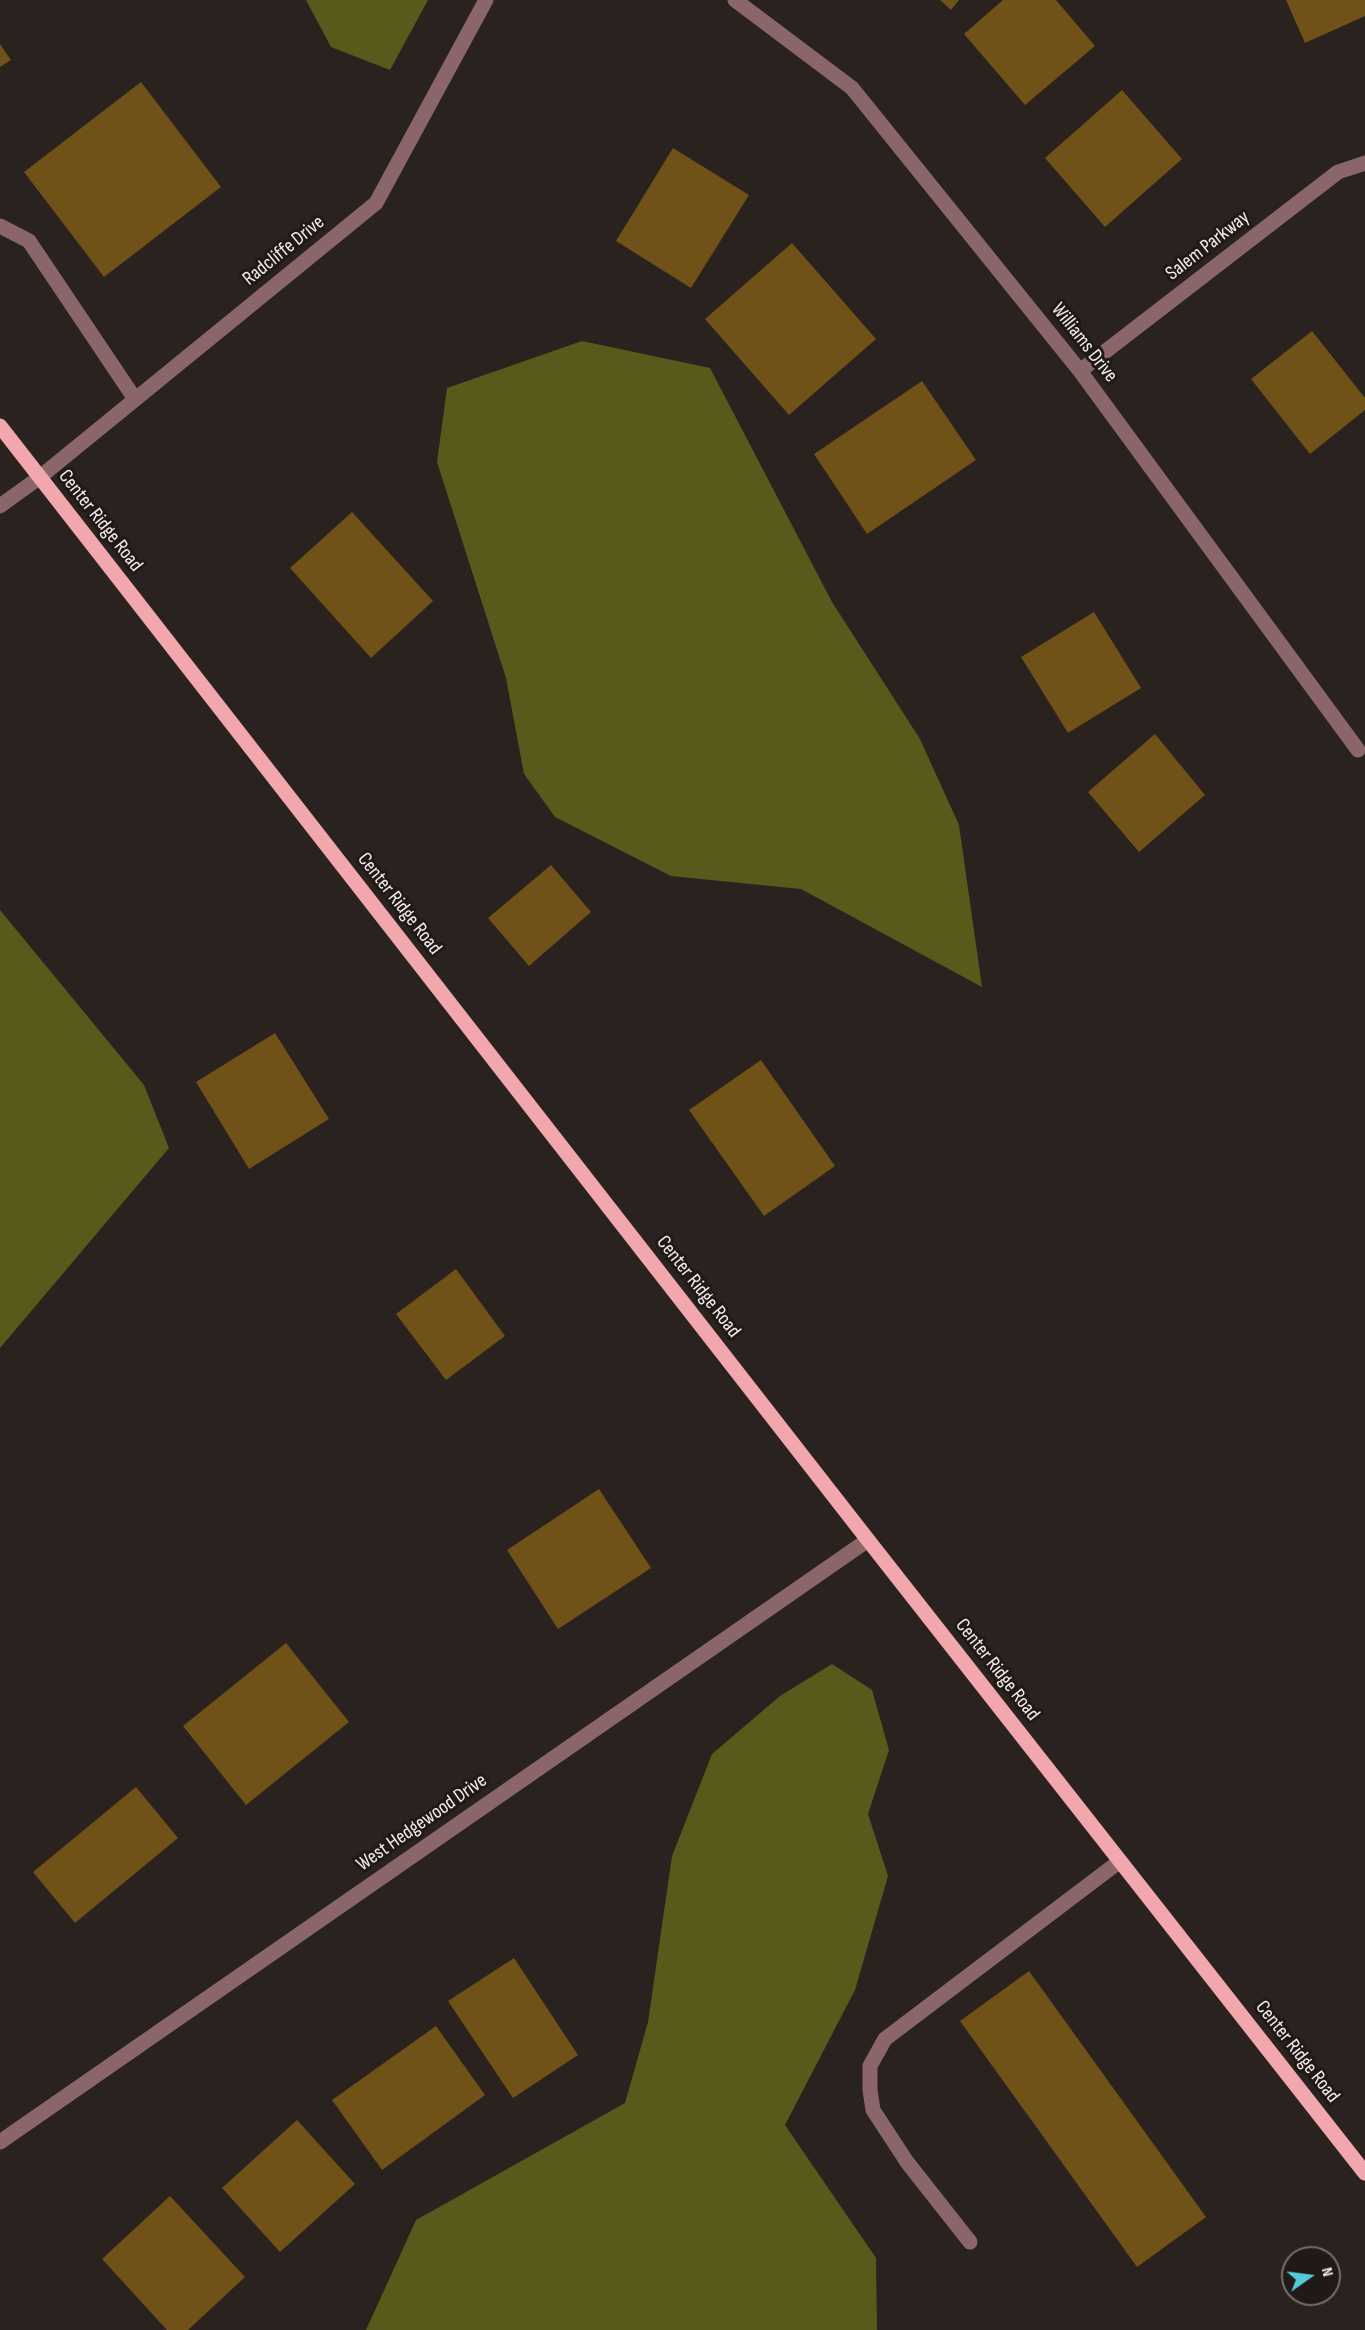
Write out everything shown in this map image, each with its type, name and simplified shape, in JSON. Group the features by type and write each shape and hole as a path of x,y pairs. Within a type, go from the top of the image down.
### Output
{"main road":[{"name":"Center Ridge Road","path":"0,426 868,1540 1365,2173"}],"street":[{"name":"Radcliffe Drive","path":"0,506 40,477 376,203 486,0"},
{"name":"Williams Drive","path":"735,0 852,88 1080,371 1359,750"},
{"name":"Salem Parkway","path":"1080,371 1338,172 1365,163"},
{"path":"0,226 29,241 135,399"},
{"name":"West Hedgewood Drive","path":"0,2142 868,1540"},
{"path":"969,2242 906,2162 873,2110 870,2066 885,2039 1120,1861"}],"shaded area":[{"path":"306,0 428,0 390,70 331,47"},
{"path":"582,341 710,368 832,602 920,739 959,825 982,987 801,889 671,876 555,817 524,774 506,678 437,462 447,388"},
{"path":"0,910 144,1085 169,1148 0,1348"},
{"path":"832,1664 872,1690 889,1750 868,1814 888,1876 855,1990 785,2125 876,2258 877,2330 366,2330 416,2220 625,2103 648,2022 672,1856 712,1754 780,1696"}],"building":[{"path":"940,0 959,0 951,10"},
{"path":"1003,0 1056,0 1095,46 1025,105 964,34"},
{"path":"1286,0 1365,0 1365,16 1305,43"},
{"path":"0,44 11,60 0,67"},
{"path":"141,82 221,187 104,277 24,172"},
{"path":"1122,90 1182,159 1105,227 1045,158"},
{"path":"673,148 749,195 691,288 616,241"},
{"path":"792,243 876,339 789,415 705,319"},
{"path":"1312,331 1365,398 1365,410 1310,454 1251,379"},
{"path":"922,381 976,460 867,534 814,454"},
{"path":"352,512 433,601 371,658 290,568"},
{"path":"1094,612 1141,688 1068,733 1021,657"},
{"path":"1155,734 1205,795 1139,852 1088,792"},
{"path":"551,865 591,912 529,966 488,918"},
{"path":"275,1033 329,1119 249,1169 196,1082"},
{"path":"761,1060 835,1166 764,1216 689,1110"},
{"path":"456,1269 505,1336 446,1380 396,1314"},
{"path":"599,1489 651,1568 558,1629 507,1550"},
{"path":"286,1643 349,1722 246,1805 183,1726"},
{"path":"136,1787 178,1838 75,1923 33,1872"},
{"path":"514,1958 578,2055 513,2098 448,2001"},
{"path":"1029,1971 1206,2217 1137,2267 960,2021"},
{"path":"436,2026 485,2095 382,2170 332,2100"},
{"path":"297,2120 355,2184 280,2252 222,2188"},
{"path":"170,2196 245,2277 188,2330 167,2330 102,2259"}]}
